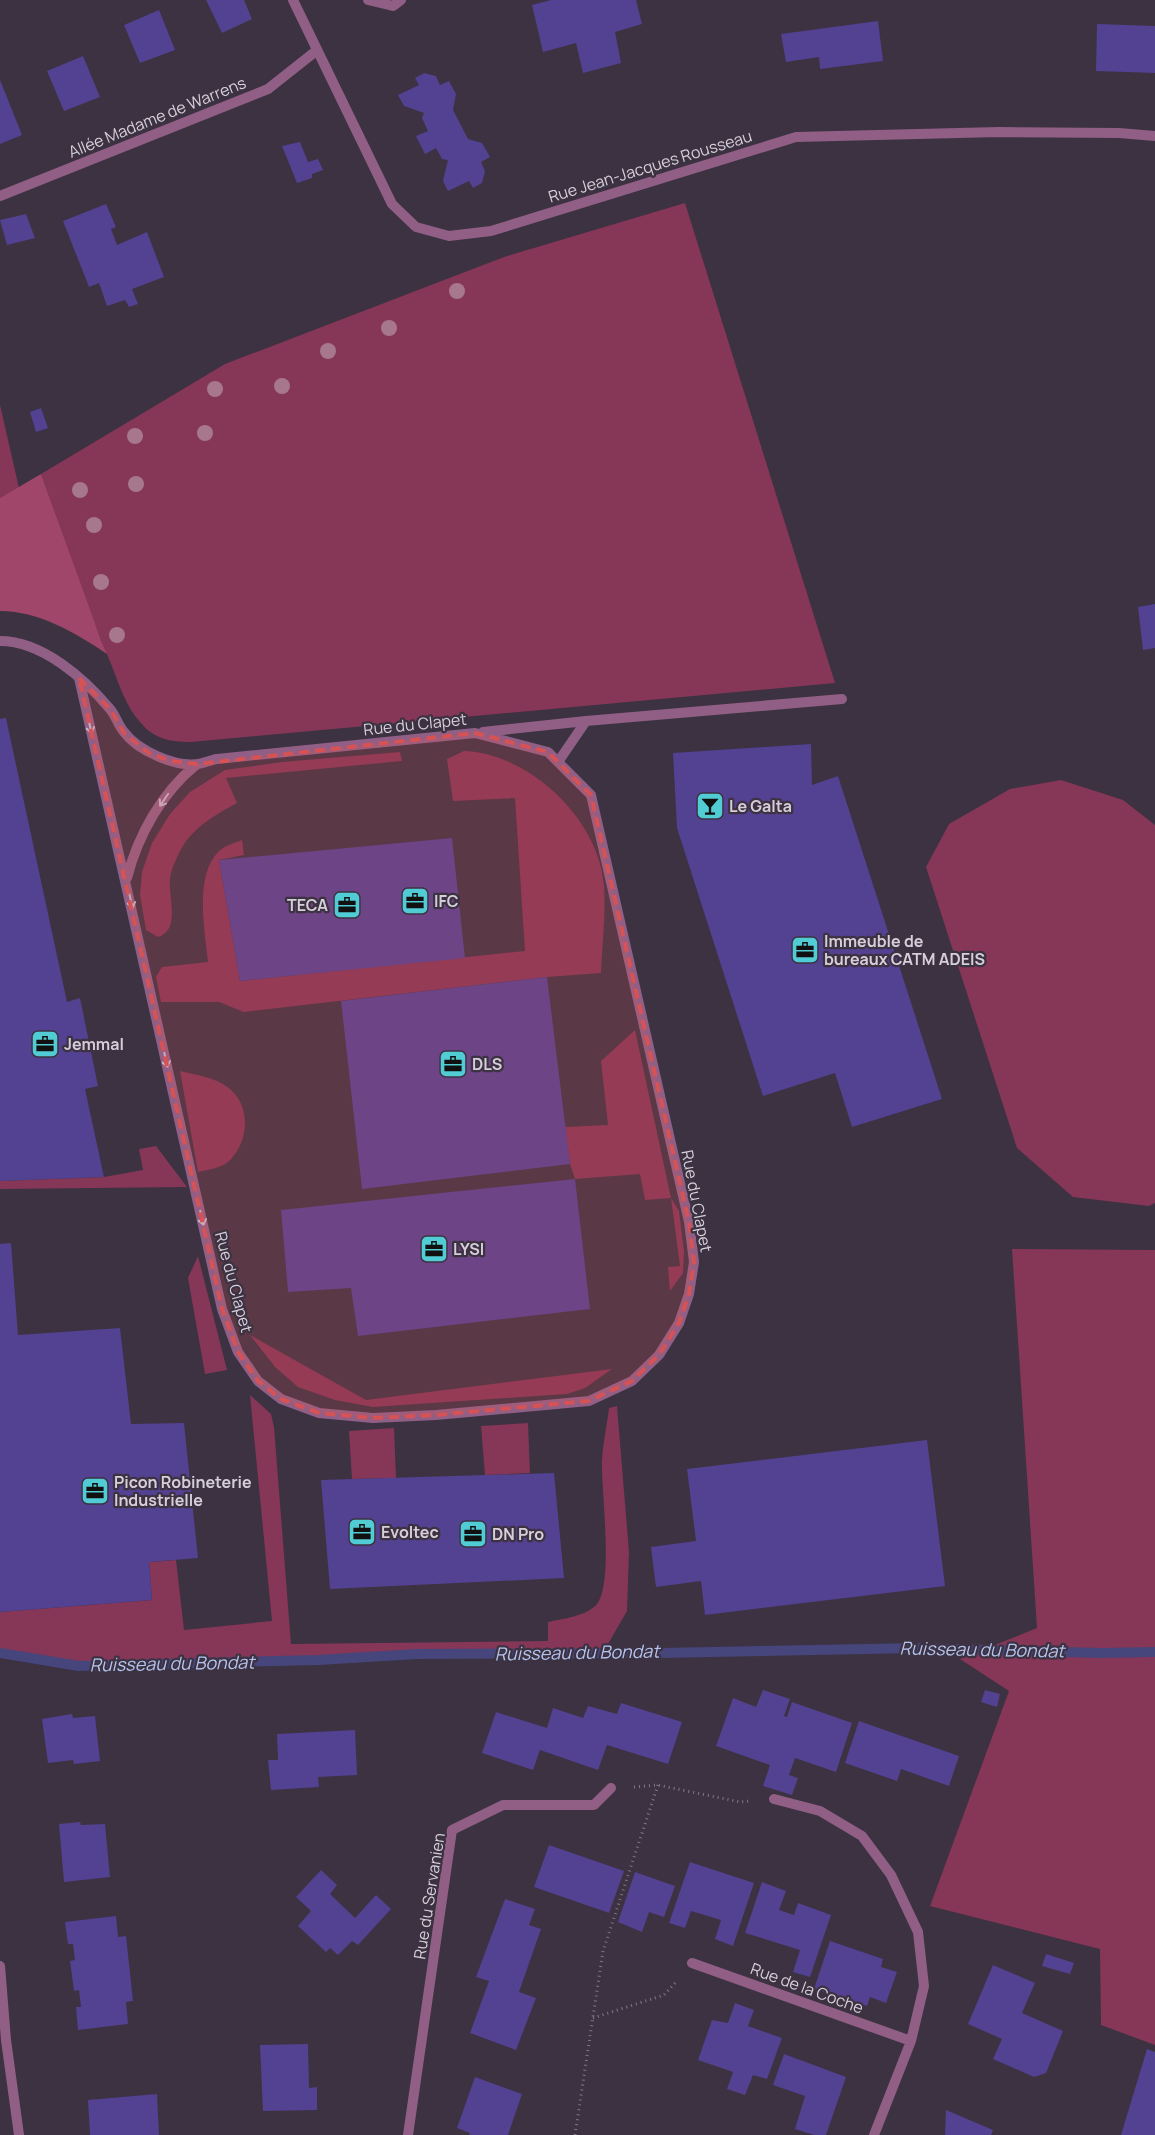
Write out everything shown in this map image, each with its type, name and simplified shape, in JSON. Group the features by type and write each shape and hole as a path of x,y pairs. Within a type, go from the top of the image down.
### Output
{"street":[{"name":"Rue Jean-Jacques Rousseau","path":"293,0 316,51 392,204 416,227 449,236 491,231 796,137 999,132 1118,133 1155,136"},
{"path":"368,0 393,6 401,0"},
{"name":"Allée Madame de Warrens","path":"0,196 268,89 316,51"},
{"name":"Rue du Clapet","path":"0,642 27,644 41,650 79,678 111,710 124,733 150,753 171,761 197,764 217,759 475,733 548,752 591,795 690,1222 694,1262 689,1294 679,1323 659,1356 632,1381 590,1401 436,1415 373,1418 319,1413 282,1399 258,1382 238,1352 222,1309 79,678"},
{"path":"475,733 586,721 842,699"},
{"path":"558,762 586,721"},
{"name":"Rue du Clapet","path":"126,880 133,856 148,826 167,796 185,774 197,764"},
{"name":"Rue du Servanien","path":"408,2135 452,1830 503,1805 594,1805 611,1788"},
{"path":"774,1799 820,1811 862,1836 891,1875 918,1932 924,1986 911,2041 874,2135"},
{"name":"Rue de la Coche","path":"692,1963 911,2041"},
{"path":"0,1966 6,2040 19,2135"}],"path":[{"path":"611,1788 658,1785 740,1802 774,1799"},
{"path":"575,2135 603,1951 658,1785"},
{"path":"593,2018 664,1995 692,1963"}],"highlighted area":[{"path":"79,678 111,710 124,733 149,753 171,761 197,764 475,733 548,752 591,795 689,1222 694,1262 689,1294 679,1323 659,1355 632,1381 589,1401 436,1415 373,1418 319,1413 281,1399 258,1381 238,1352 222,1309"}],"shaded area":[{"path":"685,203 835,683 191,742 163,738 145,728 135,716 120,687 83,594 41,474 225,364 504,257"},
{"path":"0,405 19,488 0,498"},
{"path":"41,474 107,654 83,638 43,619 15,612 0,611 0,498"},
{"path":"464,751 489,755 513,764 536,777 557,794 590,837 600,861 604,886 601,973 547,977 244,1012 219,1002 161,1002 156,977 162,967 208,962 203,905 206,875 218,852 226,846 242,840 244,855 219,860 240,981 525,951 515,798 453,801 447,759"},
{"path":"400,752 402,761 226,778 237,803 207,821 188,839 177,857 170,878 172,912 169,928 158,937 146,930 140,895 142,872 152,843 170,814 190,792 225,770 282,762"},
{"path":"1061,780 1123,800 1155,825 1155,1203 1149,1206 1073,1197 1017,1148 926,867 949,824 1010,789"},
{"path":"635,1030 671,1198 645,1200 640,1174 575,1179 570,1164 565,1127 608,1125 601,1061"},
{"path":"180,1071 207,1078 226,1086 238,1098 242,1107 245,1116 245,1126 240,1146 235,1155 222,1166 198,1172"},
{"path":"156,1146 187,1187 0,1189 0,1181 104,1177 143,1170 139,1149"},
{"path":"671,1198 679,1211 684,1252 683,1273 670,1291 668,1267 680,1266"},
{"path":"1012,1249 1155,1250 1155,2045 1101,2025 1100,1949 930,1906 1009,1691 960,1659 1037,1628"},
{"path":"198,1256 227,1370 205,1374 188,1278"},
{"path":"250,1335 366,1400 612,1369 585,1388 567,1394 373,1407 335,1400 298,1387 275,1367"},
{"path":"250,1395 271,1414 274,1427 291,1644 548,1641 548,1622 574,1616 593,1608 602,1593 605,1576 606,1535 602,1461 609,1408 617,1406 629,1552 627,1611 608,1644 589,1654 79,1666 0,1654 0,1612 152,1600 149,1562 176,1560 184,1630 272,1621"},
{"path":"528,1423 530,1473 485,1475 481,1426"},
{"path":"394,1428 396,1478 352,1479 349,1431"}],"building":[{"path":"206,0 244,0 252,19 222,33"},
{"path":"551,0 636,0 642,24 615,32 621,63 583,73 576,43 543,52 532,5"},
{"path":"159,10 175,50 140,63 124,25"},
{"path":"878,21 883,61 820,69 819,57 786,62 781,34"},
{"path":"1097,24 1155,26 1155,73 1096,71"},
{"path":"83,56 100,97 64,111 47,71"},
{"path":"424,73 436,76 440,85 449,81 456,94 453,110 468,139 482,143 490,157 481,162 485,171 482,183 473,188 469,181 448,191 443,181 448,160 442,159 436,148 425,154 416,136 428,131 422,118 424,113 404,106 398,95 419,85 415,78"},
{"path":"0,80 22,135 0,144"},
{"path":"300,142 308,162 318,159 323,170 312,174 312,178 297,183 282,146"},
{"path":"106,204 116,227 111,229 117,245 147,232 164,277 132,289 138,304 129,307 125,300 107,306 99,283 89,287 63,221"},
{"path":"26,214 35,238 7,245 0,220"},
{"path":"41,408 48,428 36,432 30,412"},
{"path":"1155,604 1155,648 1143,650 1138,607"},
{"name":"Jemmal","path":"6,718 67,1002 80,998 98,1086 85,1089 104,1177 0,1181 0,719"},
{"name":"Immeuble de bureaux CATM ADEIS","path":"811,744 812,785 838,776 942,1099 852,1127 835,1073 763,1096 677,828 673,753"},
{"path":"452,838 465,958 240,981 219,860"},
{"name":"DLS","path":"547,977 570,1164 362,1189 341,1001"},
{"name":"LYSI","path":"575,1179 590,1309 358,1336 351,1288 288,1292 281,1210"},
{"name":"Picon Robineterie Industrielle","path":"11,1243 18,1335 120,1328 131,1424 184,1423 198,1558 149,1562 152,1600 0,1612 0,1244"},
{"path":"927,1440 945,1586 705,1615 701,1581 656,1587 651,1547 696,1541 687,1469"},
{"path":"554,1473 564,1578 330,1589 321,1480"},
{"path":"763,1690 790,1699 784,1716 787,1717 792,1702 852,1723 836,1772 795,1758 789,1775 798,1778 792,1795 763,1786 770,1765 716,1746 733,1698 756,1707"},
{"path":"985,1690 1000,1694 997,1707 981,1702"},
{"path":"621,1703 682,1722 668,1764 607,1745 598,1770 540,1750 533,1770 482,1753 496,1712 547,1728 553,1708 583,1718 588,1706 617,1714"},
{"path":"72,1714 73,1718 95,1716 100,1761 74,1764 73,1760 48,1763 42,1719"},
{"path":"859,1721 959,1756 949,1786 901,1769 897,1781 845,1763"},
{"path":"355,1730 357,1775 318,1777 319,1787 271,1790 268,1760 278,1760 277,1734"},
{"path":"80,1822 81,1825 105,1824 110,1877 64,1882 59,1824"},
{"path":"549,1845 624,1871 609,1913 534,1887"},
{"path":"690,1862 754,1883 733,1946 715,1939 721,1920 691,1911 685,1928 669,1923"},
{"path":"321,1870 337,1885 330,1894 355,1918 376,1895 391,1909 358,1945 352,1941 338,1955 330,1948 326,1952 298,1926 311,1911 296,1897"},
{"path":"635,1872 675,1886 664,1917 649,1912 642,1932 618,1922"},
{"path":"762,1882 786,1891 779,1910 794,1915 798,1903 831,1915 810,1977 793,1972 800,1950 745,1933"},
{"path":"505,1899 535,1909 529,1925 541,1929 519,1992 536,1998 516,2050 470,2033 489,1981 476,1977"},
{"path":"116,1916 118,1937 126,1936 133,2001 126,2002 128,2024 78,2030 76,2007 81,2007 79,1990 74,1991 70,1961 75,1960 73,1944 68,1944 65,1922"},
{"path":"830,1941 883,1959 881,1967 897,1972 886,2003 870,1997 867,2006 814,1989"},
{"path":"1046,1954 1074,1963 1070,1974 1042,1966"},
{"path":"993,1965 1035,1983 1022,2013 1063,2031 1046,2073 1034,2077 993,2059 1002,2039 968,2024"},
{"path":"735,2003 754,2010 748,2026 782,2038 767,2079 753,2075 745,2095 727,2089 733,2072 698,2060 712,2020 728,2023"},
{"path":"308,2044 309,2088 317,2087 317,2110 263,2111 260,2045"},
{"path":"1147,2049 1155,2052 1155,2135 1121,2135"},
{"path":"784,2054 846,2077 826,2135 814,2135 795,2129 805,2096 773,2085"},
{"path":"475,2077 522,2094 508,2135 469,2135 470,2133 457,2128"},
{"path":"157,2094 159,2135 90,2135 88,2100"},
{"path":"946,2110 993,2130 991,2135 945,2135"}],"waterway":[{"name":"Ruisseau du Bondat","path":"0,1653 79,1666 318,1660 417,1654 660,1653 917,1648 1101,1653 1155,1652"}],"place":[{"name":"Le Galta","path":"710,806"},
{"name":"IFC","path":"415,901"},
{"name":"TECA","path":"347,905"},
{"name":"Immeuble de bureaux CATM ADEIS","path":"805,950"},
{"name":"Jemmal","path":"45,1044"},
{"name":"DLS","path":"453,1064"},
{"name":"LYSI","path":"434,1249"},
{"name":"Picon Robineterie Industrielle","path":"95,1491"},
{"name":"Evoltec","path":"362,1532"},
{"name":"DN Pro","path":"473,1534"}]}
